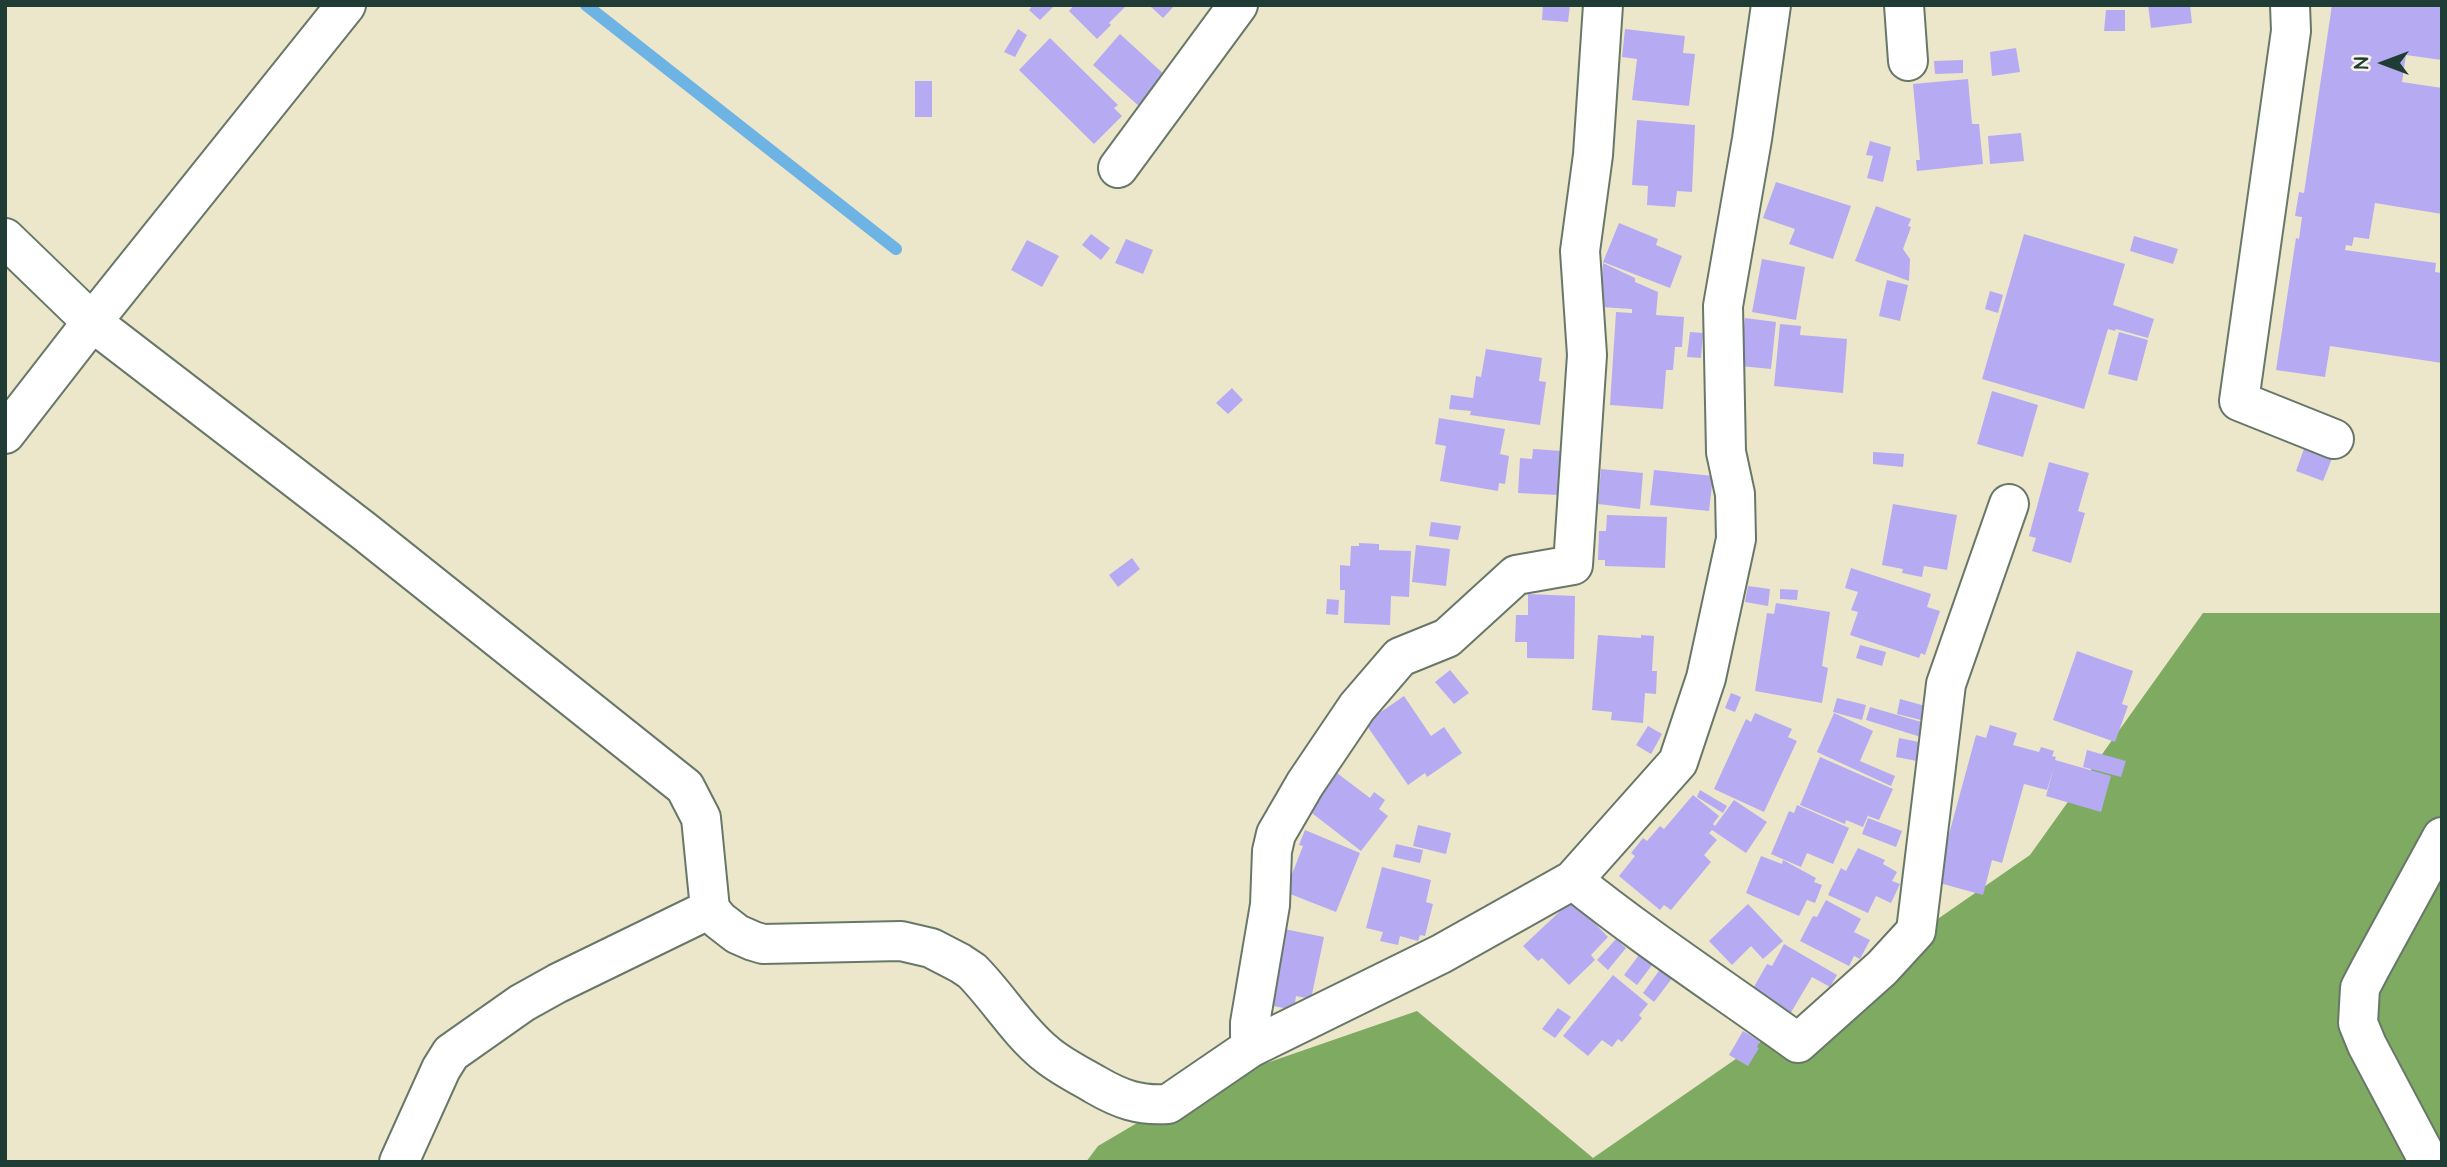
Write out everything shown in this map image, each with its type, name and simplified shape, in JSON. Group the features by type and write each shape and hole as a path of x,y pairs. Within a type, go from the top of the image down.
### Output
{"street":[{"path":"5,434 346,5"},
{"path":"1118,168 1238,5"},
{"path":"1250,1048 1250,1023 1270,905 1272,851 1276,834 1305,783 1357,707 1400,657 1447,639 1516,575 1573,565 1587,355 1580,251 1593,155 1603,5"},
{"path":"5,238 92,322 375,540 685,787 701,818 710,909 737,934 763,944 888,941 931,948 972,971 1045,1053 1103,1089 1137,1104 1168,1104 1250,1048 1441,954 1573,880 1678,762 1706,678 1733,558 1735,494 1726,452 1723,306 1752,139 1771,5"},
{"path":"1904,5 1908,61"},
{"path":"2290,5 2289,45 2239,401 2334,439"},
{"path":"1573,880 1616,915 1798,1043 1882,968 1916,931 1946,684 2009,504"},
{"path":"2428,1162 2367,1045 2358,1023 2358,1007 2360,988 2442,836"},
{"path":"399,1162 441,1069 451,1053 546,989 710,909"}],"green space":[{"path":"2203,613 2442,613 2442,1162 1086,1162 1098,1146 1200,1086 1417,1011 1593,1158 2030,855"}],"building":[{"path":"1033,5 1055,5 1040,20 1029,10"},
{"path":"1074,5 1127,5 1097,39 1069,11"},
{"path":"1175,5 1163,18 1151,7"},
{"path":"1543,5 1570,5 1568,22 1542,20"},
{"path":"2148,5 2190,5 2192,23 2151,28"},
{"path":"2332,5 2442,5 2442,60 2406,55 2402,82 2442,88 2442,214 2375,203 2369,239 2354,237 2352,246 2346,245 2345,250 2436,263 2435,272 2442,273 2442,363 2330,346 2325,377 2276,370 2296,238 2299,239 2302,217 2295,216 2299,192 2304,193"},
{"path":"2106,10 2125,10 2125,31 2104,31"},
{"path":"1018,29 1027,35 1015,57 1004,52"},
{"path":"1625,29 1685,36 1683,53 1695,54 1689,106 1632,100 1637,59 1622,57"},
{"path":"1120,34 1166,76 1140,107 1093,65"},
{"path":"1050,38 1118,105 1114,108 1122,116 1094,144 1019,70"},
{"path":"2016,48 2020,72 1992,76 1990,52"},
{"path":"1963,60 1963,73 1935,74 1934,61"},
{"path":"1968,79 1972,124 1979,124 1983,164 1917,171 1916,160 1920,160 1913,84"},
{"path":"915,81 932,81 932,117 915,117"},
{"path":"1637,120 1695,125 1692,192 1677,191 1675,207 1647,205 1648,186 1632,185"},
{"path":"2021,133 2024,161 1990,164 1988,136"},
{"path":"1870,141 1891,147 1883,182 1867,178 1873,156 1866,155"},
{"path":"1776,182 1851,206 1833,259 1789,244 1795,229 1763,218"},
{"path":"1876,206 1911,219 1903,249 1910,259 1909,281 1855,261"},
{"path":"1619,223 1658,239 1656,245 1682,256 1670,288 1603,262"},
{"path":"1091,234 1110,248 1101,260 1082,245"},
{"path":"2024,234 2125,264 2113,305 2154,319 2148,338 2108,329 2084,409 1982,379"},
{"path":"2134,236 2178,249 2173,264 2130,251"},
{"path":"1126,239 1153,250 1143,274 1115,263"},
{"path":"1027,240 1059,256 1042,287 1011,270"},
{"path":"1762,259 1805,267 1796,320 1752,312"},
{"path":"1603,263 1658,292 1656,315 1684,317 1682,347 1675,347 1673,370 1666,370 1663,409 1610,405 1616,312 1632,313 1632,309 1600,307"},
{"path":"1887,280 1908,285 1900,321 1879,316"},
{"path":"1990,291 2003,295 1998,313 1985,309"},
{"path":"1745,318 1776,322 1771,369 1740,366"},
{"path":"1780,324 1801,326 1800,335 1847,339 1843,393 1774,386"},
{"path":"1690,332 1703,333 1701,358 1687,357"},
{"path":"2119,332 2148,340 2137,381 2108,374"},
{"path":"1486,349 1542,358 1539,381 1546,382 1540,425 1470,415 1471,411 1449,409 1451,395 1473,398 1476,376 1481,377"},
{"path":"1232,388 1243,400 1228,414 1216,403"},
{"path":"1992,391 2038,405 2023,457 1977,444"},
{"path":"1439,418 1505,429 1500,454 1509,456 1505,484 1499,483 1498,491 1440,481 1446,446 1435,444"},
{"path":"2305,446 2333,456 2323,481 2296,471"},
{"path":"1533,449 1562,451 1559,495 1518,493 1520,458 1532,459"},
{"path":"1873,452 1904,454 1903,467 1873,464"},
{"path":"2049,462 2089,473 2078,511 2085,513 2071,563 2032,551 2036,538 2029,536"},
{"path":"1601,469 1643,473 1640,509 1598,504"},
{"path":"1654,470 1713,476 1709,511 1650,505"},
{"path":"1893,504 1957,515 1947,570 1924,566 1922,577 1902,573 1903,569 1882,565"},
{"path":"1607,515 1667,517 1665,568 1605,566 1605,560 1598,560 1599,531 1606,531"},
{"path":"1431,522 1461,526 1458,540 1429,536"},
{"path":"1359,543 1379,544 1379,550 1411,551 1409,597 1391,596 1390,625 1344,623 1345,590 1340,590 1340,565 1350,566 1351,546 1359,546"},
{"path":"1416,545 1450,549 1446,586 1412,582"},
{"path":"1132,558 1140,569 1118,587 1109,575"},
{"path":"1851,568 1931,594 1927,607 1940,611 1925,655 1921,653 1919,658 1850,635 1858,612 1851,610 1858,592 1845,588"},
{"path":"1748,586 1770,589 1768,606 1745,602"},
{"path":"1780,589 1798,590 1797,600 1780,599"},
{"path":"1528,594 1575,596 1574,659 1527,658 1527,642 1515,642 1516,615 1528,615"},
{"path":"1327,599 1339,600 1338,615 1326,614"},
{"path":"1776,603 1830,612 1822,666 1828,668 1822,703 1755,691 1767,613 1774,614"},
{"path":"1598,635 1641,638 1641,635 1654,636 1652,671 1657,671 1656,694 1645,693 1643,723 1611,720 1612,712 1592,710"},
{"path":"1860,645 1886,652 1882,666 1856,658"},
{"path":"2077,651 2133,671 2122,704 2128,706 2115,742 2053,720"},
{"path":"1450,670 1469,693 1454,704 1435,682"},
{"path":"1731,693 1741,697 1735,712 1725,708"},
{"path":"1404,696 1431,736 1444,727 1462,753 1427,777 1425,773 1408,785 1365,723"},
{"path":"1837,698 1866,705 1862,720 1833,712"},
{"path":"1900,699 1929,707 1925,721 1897,714"},
{"path":"1870,707 1928,724 1924,738 1866,720"},
{"path":"1755,713 1792,729 1788,737 1797,741 1764,812 1714,789 1746,719 1751,722"},
{"path":"1834,713 1873,731 1860,761 1895,776 1891,786 1817,752"},
{"path":"1990,725 2017,733 2013,745 2039,752 2041,747 2054,751 2052,756 2056,757 2055,760 2111,776 2101,812 2046,796 2054,767 2047,790 2024,784 2002,863 1992,860 1983,895 1936,882 1976,735 1986,738"},
{"path":"1648,726 1662,734 1651,754 1636,745"},
{"path":"1899,738 1919,742 1917,761 1896,757"},
{"path":"2087,750 2126,761 2121,777 2083,767"},
{"path":"1820,757 1893,789 1879,820 1868,816 1869,813 1863,827 1846,820 1845,824 1800,805"},
{"path":"1333,770 1370,798 1374,792 1385,800 1379,809 1388,816 1361,851 1304,807"},
{"path":"1700,790 1727,806 1723,813 1697,797"},
{"path":"1693,795 1719,816 1713,824 1715,826 1734,800 1767,822 1746,853 1712,830 1709,833 1717,840 1704,855 1711,862 1671,910 1664,905 1660,910 1619,876 1635,856 1631,853 1643,838 1647,841 1660,826 1664,829"},
{"path":"1797,805 1849,828 1833,864 1807,853 1801,867 1771,854 1789,811 1794,813"},
{"path":"1868,818 1902,831 1896,847 1862,834"},
{"path":"1418,825 1451,833 1446,854 1413,846"},
{"path":"1305,830 1360,853 1336,912 1285,892 1303,846 1299,845"},
{"path":"1396,844 1423,850 1420,863 1393,857"},
{"path":"1858,848 1885,860 1883,864 1897,872 1892,881 1900,884 1891,903 1876,896 1868,913 1828,895 1841,868 1846,871"},
{"path":"1761,856 1782,864 1783,860 1816,878 1814,882 1822,885 1815,903 1807,900 1799,916 1746,893"},
{"path":"1382,867 1431,880 1426,902 1433,904 1425,936 1420,935 1418,941 1400,936 1398,945 1380,941 1383,932 1366,928"},
{"path":"1572,900 1608,937 1591,955 1595,960 1569,985 1542,958 1538,961 1523,946"},
{"path":"1826,900 1861,919 1854,932 1870,940 1860,959 1854,956 1849,966 1800,941 1813,916 1817,917"},
{"path":"1748,904 1783,941 1763,959 1751,946 1732,965 1709,941"},
{"path":"1284,929 1324,937 1311,999 1296,996 1294,1010 1273,1006 1275,997 1271,997"},
{"path":"1616,939 1626,948 1608,970 1597,960"},
{"path":"1784,944 1837,975 1830,987 1812,977 1790,1014 1751,992 1767,964 1772,966"},
{"path":"1639,955 1652,965 1637,985 1624,975"},
{"path":"1661,968 1673,977 1654,1002 1643,993"},
{"path":"1613,975 1648,1004 1639,1015 1642,1018 1622,1042 1618,1039 1612,1047 1602,1040 1588,1056 1563,1036"},
{"path":"1558,1008 1571,1017 1555,1038 1542,1029"},
{"path":"1743,1031 1760,1041 1757,1047 1759,1048 1748,1066 1729,1055"}],"waterway":[{"path":"586,5 896,249"}]}
